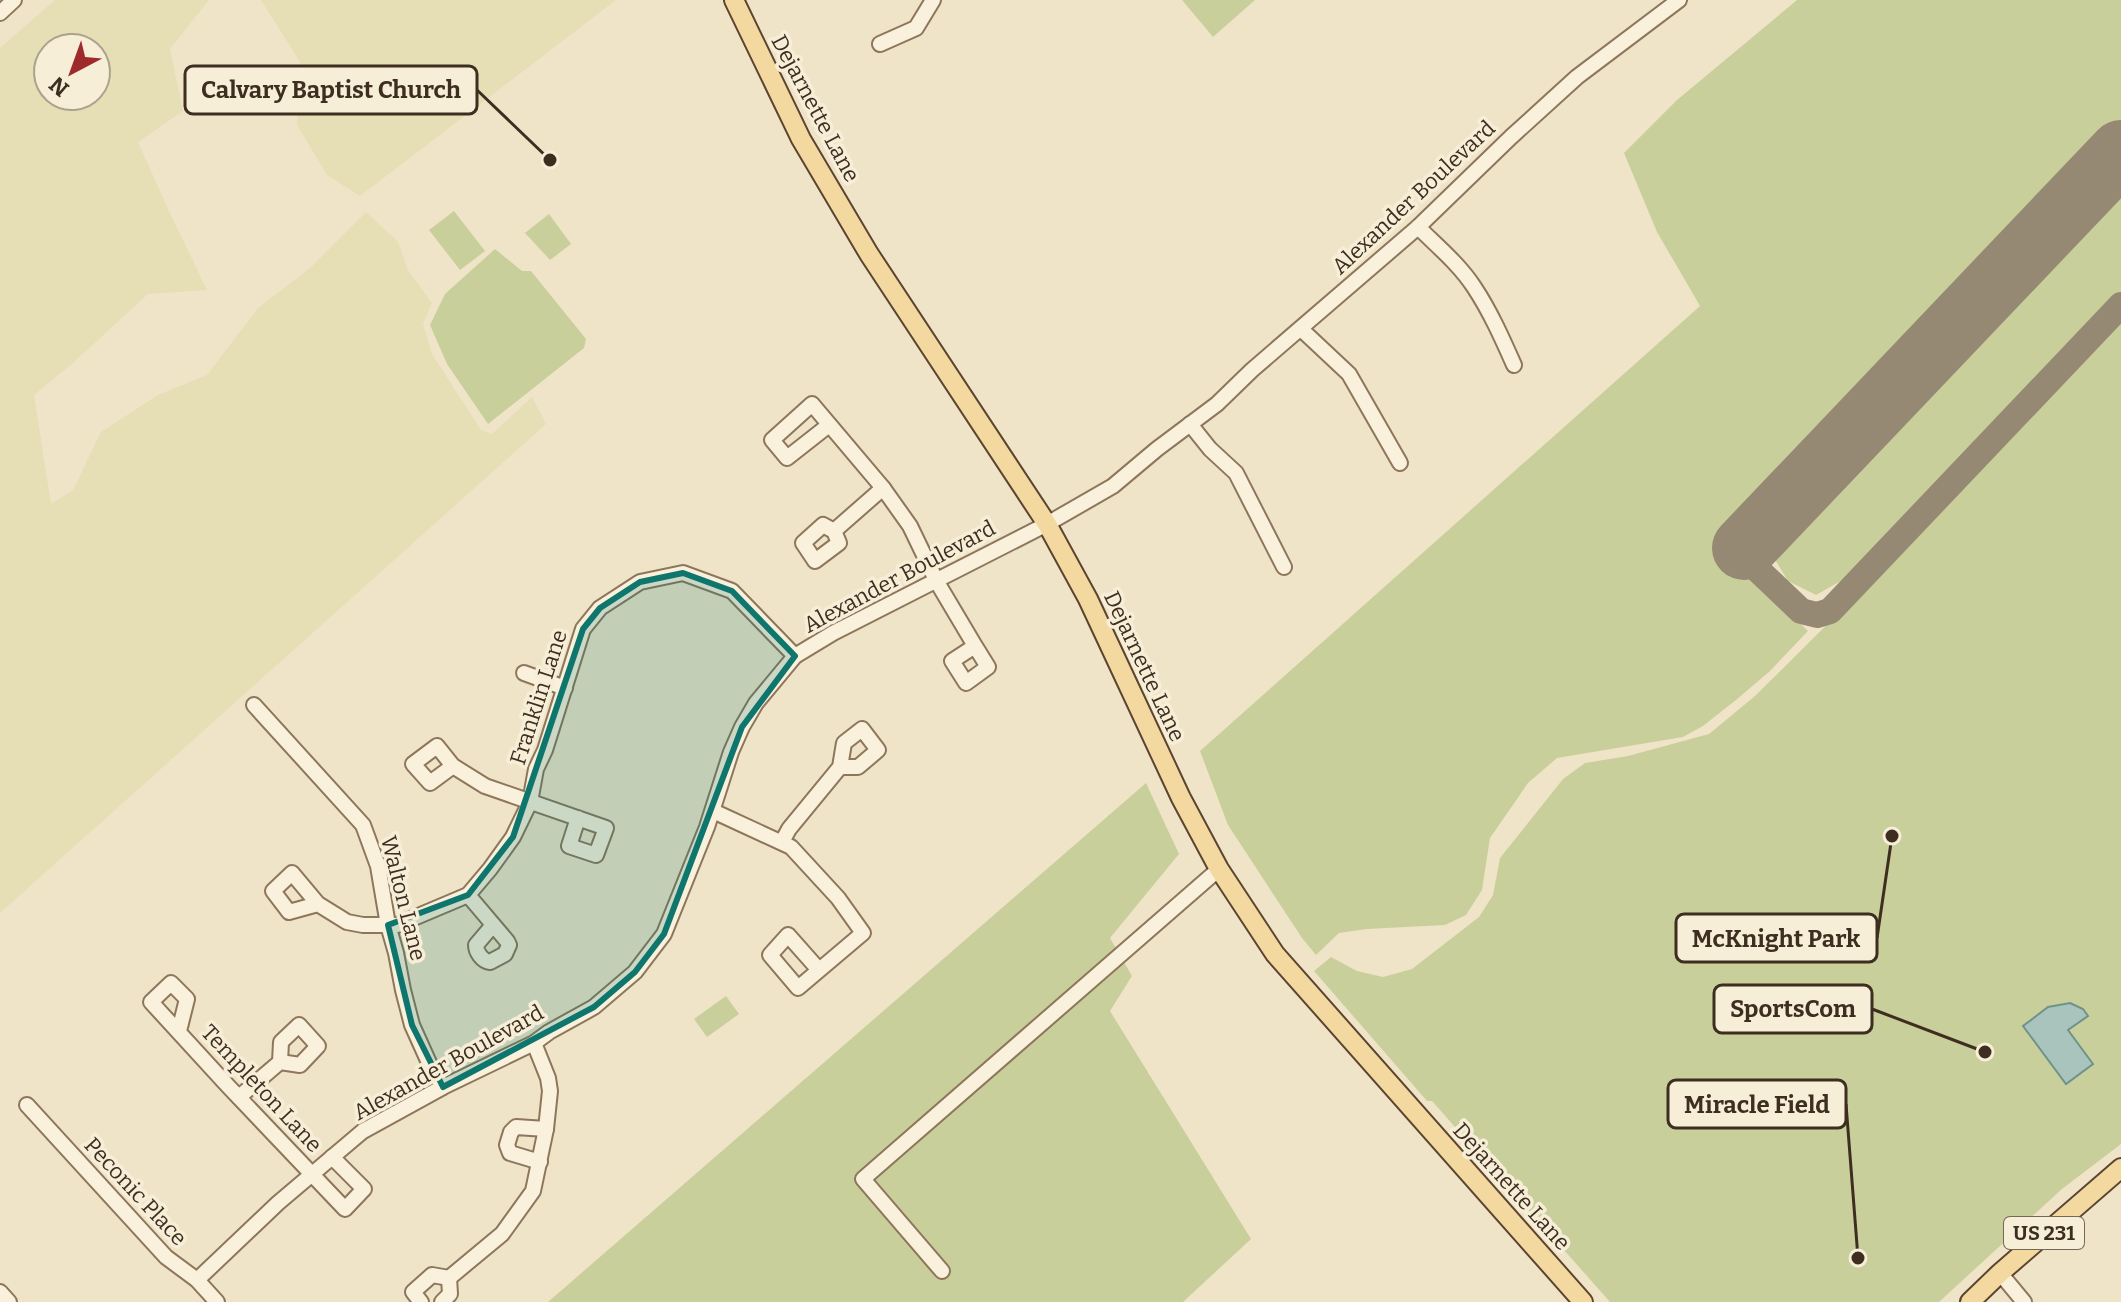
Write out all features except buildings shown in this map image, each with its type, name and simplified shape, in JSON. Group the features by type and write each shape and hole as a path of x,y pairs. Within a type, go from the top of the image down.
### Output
{"main road":[{"name":"Dejarnette Lane","path":"734,0 801,139 869,254 1047,524 1088,599 1181,798 1219,869 1275,954 1583,1302"},
{"name":"US 231","path":"1970,1302 2121,1168"}],"street":[{"path":"0,13 14,0"},
{"path":"880,44 916,28 933,0"},
{"name":"Alexander Boulevard","path":"197,1280 278,1203 363,1131 443,1087 534,1043 594,1007 635,972 664,934 713,811 742,727 756,703 795,656 1113,486 1217,404 1418,227 1577,77 1679,0"},
{"path":"1418,227 1472,284 1514,365"},
{"path":"1301,329 1349,374 1400,463"},
{"path":"1190,424 1210,449 1236,473 1284,567"},
{"path":"829,425 883,488 910,526 937,582 975,646"},
{"path":"834,531 883,488"},
{"name":"Franklin Lane","path":"393,925 468,895 513,837 530,802 536,769 545,750 583,629 600,608 640,582 683,573 732,591 795,656"},
{"path":"524,673 565,688"},
{"name":"Walton Lane","path":"254,705 363,825 378,866 393,925 412,1025 443,1087"},
{"path":"453,766 485,786 578,818"},
{"path":"782,842 789,829 840,767"},
{"path":"713,811 791,847 838,898 863,933 819,970"},
{"path":"942,1271 863,1179 1219,869"},
{"path":"468,895 493,925"},
{"path":"318,904 347,922 393,925"},
{"name":"Templeton Lane","path":"179,1031 345,1209 364,1189 332,1157"},
{"path":"421,1302 413,1292 432,1275 449,1278 502,1234 533,1191 546,1129 550,1091 534,1043"},
{"path":"239,1097 280,1062"},
{"name":"Peconic Place","path":"27,1105 166,1257 197,1280 217,1302"},
{"path":"540,1162 510,1153 507,1145 516,1127 546,1129"},
{"path":"2000,1273 2024,1302"},
{"path":"442,1302 450,1294 449,1278"}],"highlighted area":[{"path":"683,573 732,591 795,656 742,727 664,934 635,972 594,1007 443,1087 412,1025 388,925 468,895 513,837 583,629 600,608 640,582"}],"shaded area":[{"path":"55,0 209,0 170,49 183,111 138,142 207,290 148,294 34,395 51,504 73,490 101,432 158,395 207,375 258,308 309,269 366,212 398,242 408,270 432,303 423,324 432,354 481,430 492,434 532,397 546,424 0,913 0,48"},
{"path":"261,0 616,0 360,196 327,175 297,125 300,62"}],"green space":[{"path":"1182,0 1255,0 1213,37"},
{"path":"1797,0 2121,0 2121,120 1719,544 1808,631 1770,671 1703,726 1683,737 1557,758 1528,783 1490,838 1482,890 1466,915 1445,925 1339,933 1316,955 1228,825 1200,751 1700,306 1657,232 1624,153 1677,100"},
{"path":"2121,184 2121,293 1857,572 1816,595 1788,581 1771,553"},
{"path":"454,211 485,251 460,270 429,230"},
{"path":"549,214 571,244 550,260 525,233"},
{"path":"495,249 522,271 531,271 586,339 584,348 488,424 447,364 430,325 445,294"},
{"path":"2121,317 2121,1144 2062,1189 1939,1302 1610,1302 1432,1101 1427,1101 1314,971 1331,957 1357,971 1383,977 1412,969 1479,917 1493,895 1500,858 1563,779 1585,763 1628,756 1709,734 1755,696 1878,574"},
{"path":"1146,783 1179,854 1110,938 1132,976 1110,1011 1251,1239 1183,1302 548,1302"},
{"path":"726,996 739,1014 707,1037 694,1019"}],"water":[{"path":"2070,1003 2083,1009 2088,1016 2068,1030 2093,1064 2066,1084 2023,1026 2048,1007"}],"taxiway":[{"path":"1744,548 1757,569 1801,611 1817,615 1830,611 2121,305"}],"runway":[{"path":"1744,548 2121,152"}],"place":[{"name":"Calvary Baptist Church","path":"550,160"},
{"name":"McKnight Park","path":"1892,836"},
{"name":"SportsCom","path":"1985,1052"},
{"name":"Miracle Field","path":"1858,1258"}]}
